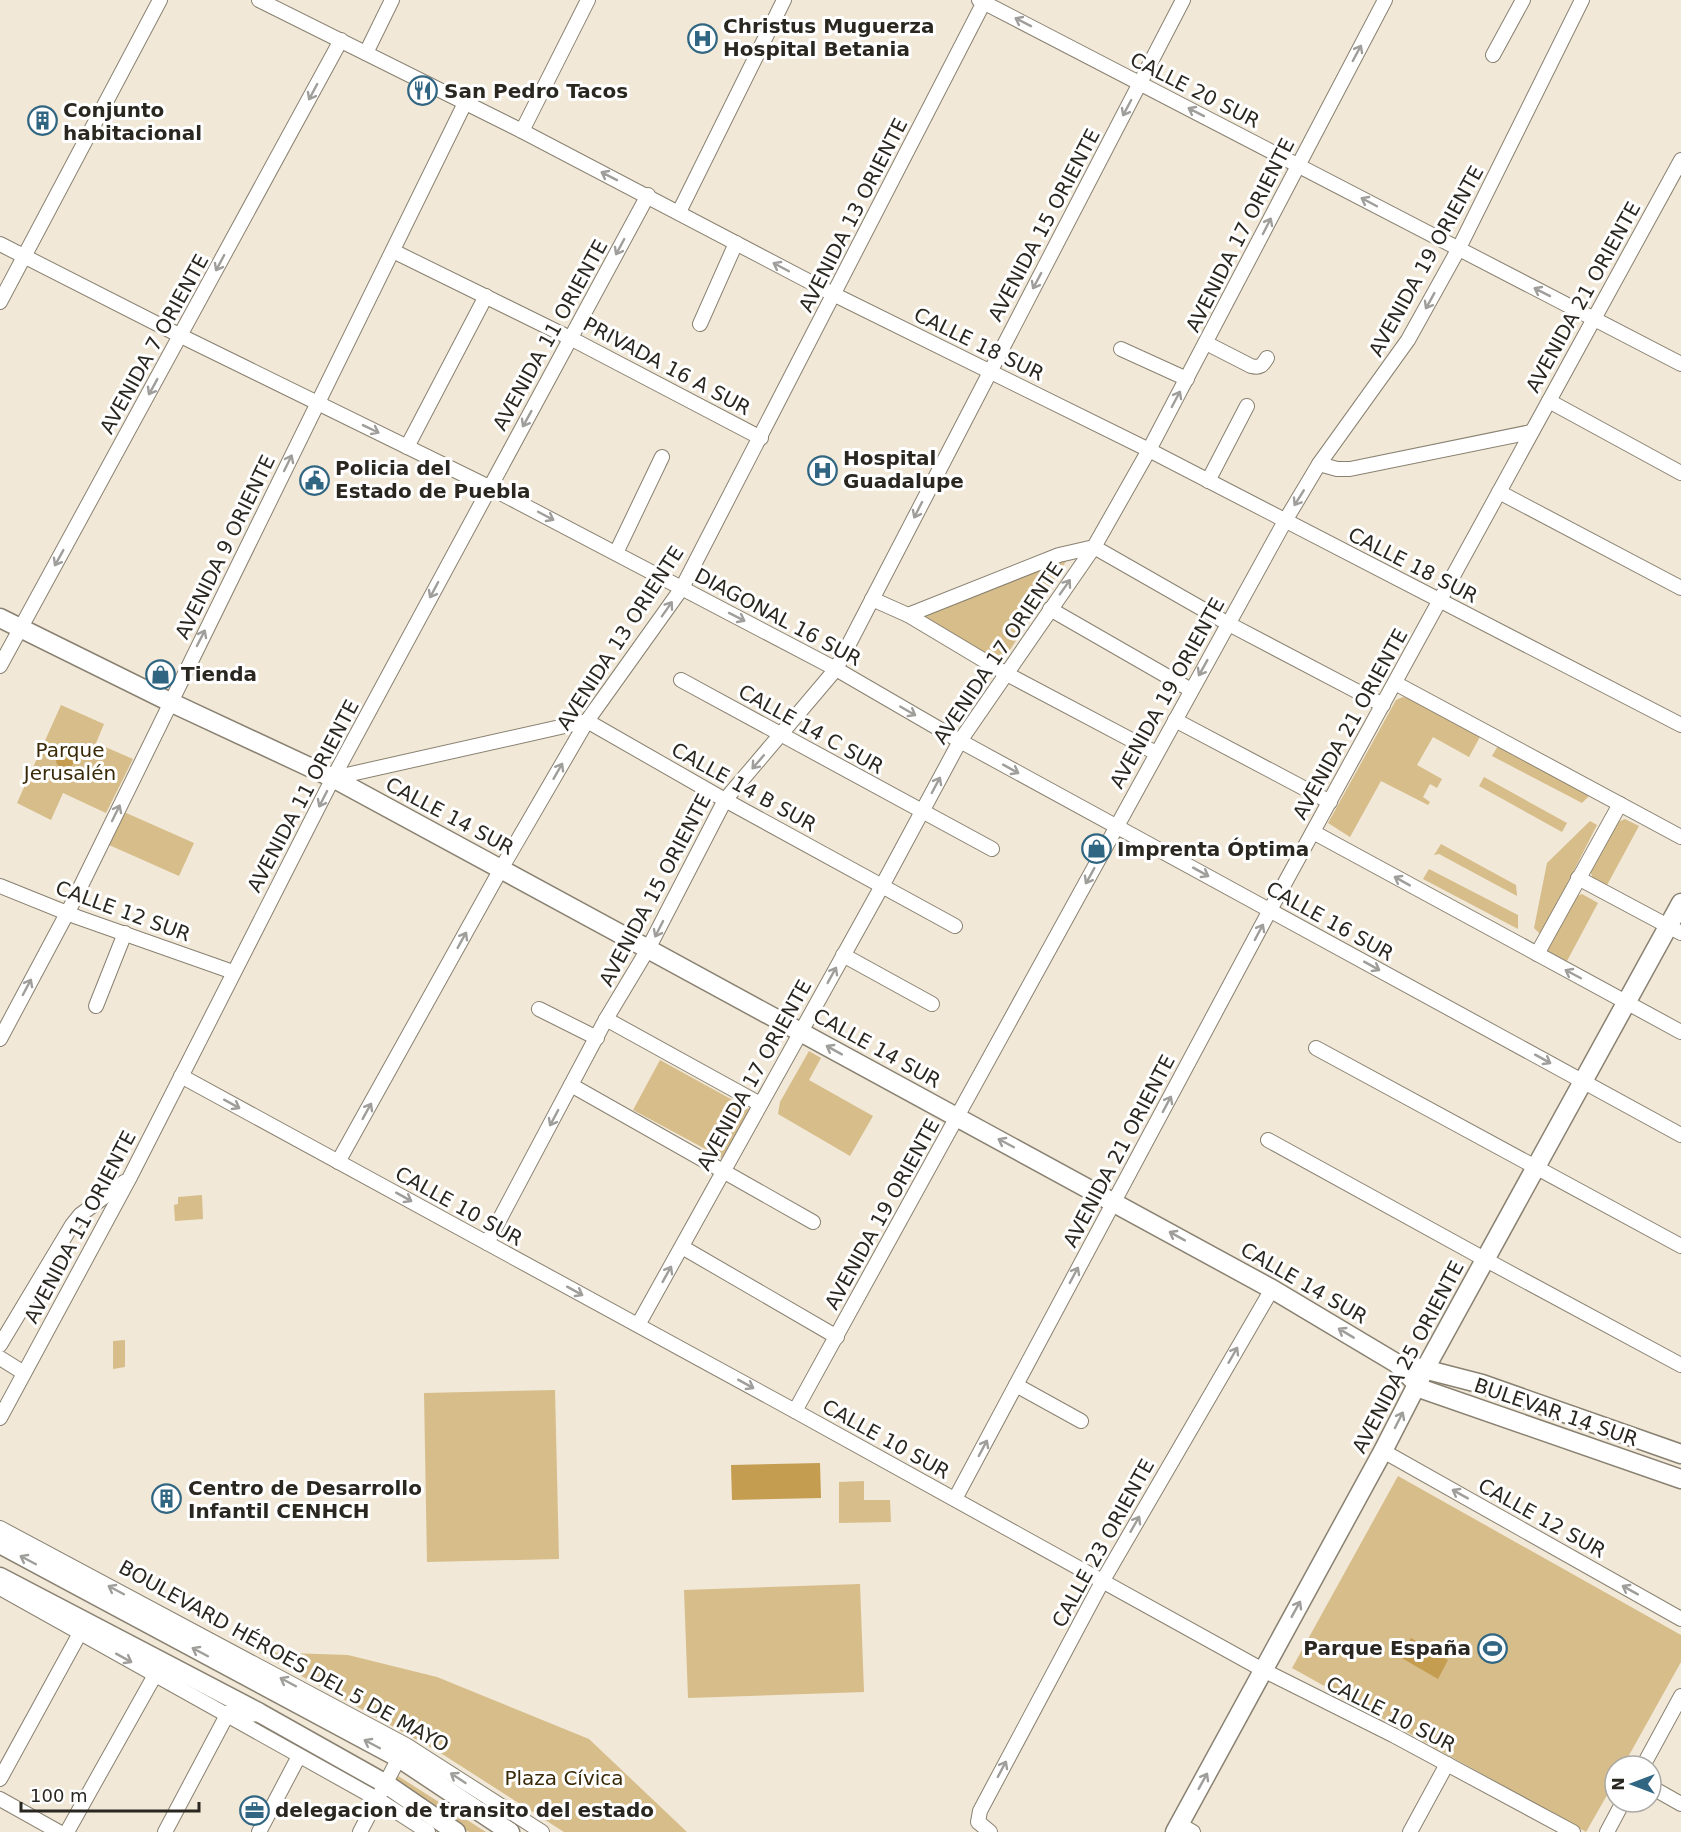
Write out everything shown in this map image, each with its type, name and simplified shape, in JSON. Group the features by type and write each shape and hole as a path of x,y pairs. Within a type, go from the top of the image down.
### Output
{"main road":[{"name":"CALLE 14 SUR","path":"0,618 170,702 333,778 1272,1288 1421,1377"},
{"name":"AVENIDA 25 ORIENTE","path":"1182,1829 1263,1670 1625,1002 1675,929 1681,903"},
{"name":"BULEVAR 14 SUR","path":"1681,1454 1482,1384 1421,1377 1422,1389 1681,1479"},
{"name":"BOULEVARD HÉROES DEL 5 DE MAYO","path":"0,1544 403,1751 510,1832"},
{"path":"1,1589 258,1712 381,1792 456,1832"},
{"path":"227,1715 258,1712"}],"street":[{"path":"0,302 160,0"},
{"name":"CALLE 18 SUR","path":"259,0 648,195 833,294 1149,450 1681,725"},
{"path":"366,53 392,0"},
{"path":"522,131 588,0"},
{"path":"679,212 784,0"},
{"name":"AVENIDA 15 ORIENTE","path":"487,1243 606,1019 648,949 725,800 836,669 1183,0"},
{"name":"AVENIDA 17 ORIENTE","path":"638,1326 960,741 1094,547 1149,450 1385,0"},
{"path":"1493,55 1523,0"},
{"name":"AVENIDA 19 ORIENTE","path":"795,1411 1285,521 1320,464 1399,355 1458,250 1582,0"},
{"name":"CALLE 20 SUR","path":"983,1 1681,364"},
{"name":"AVENIDA 13 ORIENTE","path":"338,1162 501,869 587,721 682,588 761,438 983,1"},
{"name":"AVENIDA 7 ORIENTE","path":"0,666 341,40"},
{"name":"AVENIDA 9 ORIENTE","path":"0,1039 66,912 465,103"},
{"name":"AVENIDA 21 ORIENTE","path":"956,1499 1270,910 1681,160"},
{"name":"AVENIDA 11 ORIENTE","path":"0,1418 129,1179 333,778 648,195"},
{"path":"700,324 736,243"},
{"name":"DIAGONAL 16 SUR","path":"0,244 181,336 489,487 836,669 960,741"},
{"name":"PRIVADA 16 A SUR","path":"393,251 572,339 761,438"},
{"path":"407,447 486,296"},
{"path":"1206,343 1258,368 1263,365 1266,358"},
{"path":"1121,348 1187,378"},
{"path":"1549,401 1681,473"},
{"path":"1208,481 1247,406"},
{"path":"1320,464 1350,469 1531,432"},
{"path":"616,553 662,457"},
{"path":"1499,492 1681,588"},
{"path":"908,615 1059,555 1094,547 1227,623 1383,705"},
{"path":"872,598 908,615 1005,673 1156,753"},
{"path":"1050,609 1191,690"},
{"name":"CALLE 14 C SUR","path":"681,680 992,849"},
{"path":"1395,683 1681,837"},
{"path":"1175,720 1330,802"},
{"name":"CALLE 14 SUR","path":"333,778 587,721"},
{"name":"CALLE 14 B SUR","path":"587,721 725,800 956,926"},
{"name":"CALLE 16 SUR","path":"960,741 1681,1135"},
{"path":"1537,954 1620,804"},
{"path":"1313,832 1681,1032"},
{"path":"1578,878 1675,929"},
{"name":"CALLE 12 SUR","path":"0,886 233,972"},
{"path":"96,1006 125,933"},
{"path":"843,955 932,1004"},
{"path":"539,1009 597,1038"},
{"path":"606,1019 760,1104"},
{"path":"1316,1048 1681,1246"},
{"name":"CALLE 10 SUR","path":"181,1076 956,1499 1263,1670 1448,1764 1573,1832"},
{"path":"571,1086 813,1222"},
{"path":"1268,1140 1681,1365"},
{"path":"0,1345 72,1225 80,1215 129,1179"},
{"path":"682,1247 837,1337"},
{"name":"CALLE 23 ORIENTE","path":"990,1832 978,1822 980,1811 1102,1582 1272,1288"},
{"path":"0,1358 24,1373"},
{"path":"1016,1385 1081,1421"},
{"name":"CALLE 12 SUR","path":"1383,1451 1681,1619"},
{"name":"BOULEVARD HÉROES DEL 5 DE MAYO","path":"0,1528 403,1751 543,1832"},
{"path":"1,1589 299,1756 381,1792 428,1832"},
{"path":"0,1779 80,1633"},
{"path":"67,1832 155,1675"},
{"path":"1651,1754 1677,1714 1681,1696"},
{"path":"165,1832 227,1715"},
{"path":"360,1832 403,1751"},
{"path":"260,1832 299,1756"},
{"path":"1410,1832 1448,1764"},
{"path":"1663,1794 1681,1804"},
{"path":"0,1799 58,1832"},
{"path":"1607,1832 1617,1814"}],"green space":[{"path":"1070,555 1003,661 918,618"},
{"path":"1403,697 1421,701 1481,735 1469,757 1433,737 1417,765 1442,779 1437,788 1430,784 1423,797 1430,802 1428,805 1381,781 1350,837 1328,823 1396,700"},
{"name":"Parque Jerusalén","path":"61,705 104,724 96,743 133,759 106,813 63,793 51,820 17,803"},
{"path":"1499,744 1592,793 1582,803 1492,756"},
{"path":"1484,777 1567,823 1562,832 1479,786"},
{"path":"124,812 194,843 179,876 109,845"},
{"path":"1625,819 1639,826 1606,887 1593,879 1590,870 1613,824"},
{"path":"1590,821 1597,825 1541,935 1534,928 1547,863"},
{"path":"1441,844 1516,885 1517,896 1439,854 1434,855"},
{"path":"1429,869 1518,915 1518,929 1423,879"},
{"path":"1582,894 1598,903 1567,961 1545,949 1572,898"},
{"path":"809,1051 821,1058 809,1080 873,1116 850,1156 778,1114 780,1102"},
{"path":"660,1060 749,1109 722,1158 633,1110"},
{"path":"202,1195 203,1219 175,1221 174,1205 178,1204 178,1197"},
{"path":"125,1340 125,1367 113,1369 113,1341"},
{"path":"555,1390 559,1559 427,1562 424,1393"},
{"name":"Parque España","path":"1398,1476 1681,1635 1681,1662 1630,1754 1603,1754 1603,1802 1586,1832 1292,1668"},
{"path":"864,1481 864,1500 890,1500 891,1522 839,1523 839,1482"},
{"path":"860,1584 864,1692 688,1698 684,1590"},
{"name":"Plaza Cívica","path":"258,1652 348,1655 437,1677 589,1739 687,1832 564,1832 439,1752"},
{"path":"398,1776 486,1832 469,1832 394,1783"}],"shaded area":[{"path":"61,751 69,751 74,756 72,767 61,769 56,764 56,756"},
{"path":"820,1463 821,1498 732,1500 731,1465"},
{"path":"1411,1638 1448,1660 1438,1679 1400,1657"}],"place":[{"name":"Christus Muguerza Hospital Betania","path":"702,38"},
{"name":"San Pedro Tacos","path":"423,91"},
{"name":"Conjunto habitacional","path":"42,121"},
{"name":"Hospital Guadalupe","path":"822,470"},
{"name":"Policia del Estado de Puebla","path":"314,480"},
{"name":"Tienda","path":"160,674"},
{"name":"Imprenta Óptima","path":"1096,849"},
{"name":"Centro de Desarrollo Infantil CENHCH","path":"167,1499"},
{"name":"Parque España","path":"1492,1648"},
{"name":"delegacion de transito del estado","path":"254,1810"}]}
